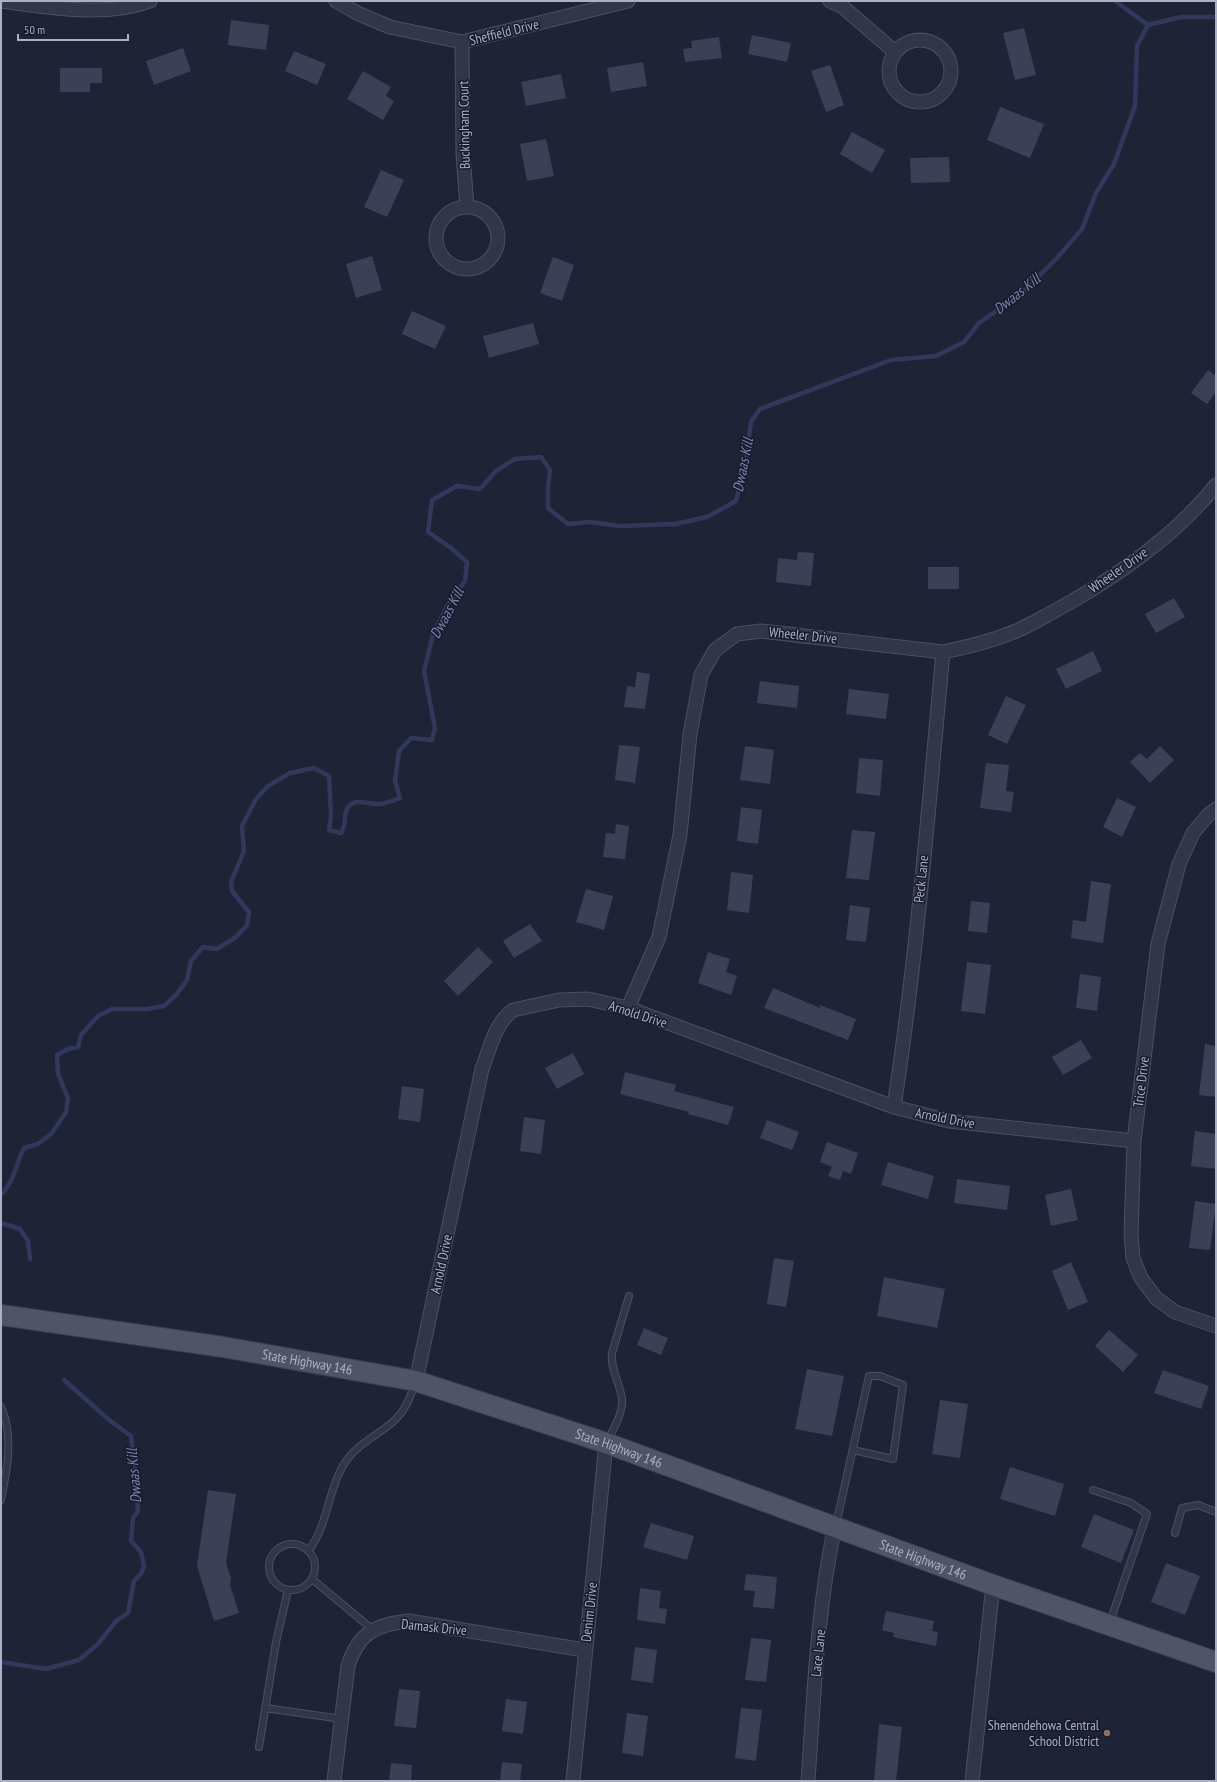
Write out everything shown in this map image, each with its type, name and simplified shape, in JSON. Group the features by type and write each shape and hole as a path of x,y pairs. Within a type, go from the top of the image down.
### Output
{"main road":[{"name":"State Highway 146","path":"1,1315 223,1347 416,1381 606,1444 835,1526 993,1585 1216,1662"}],"street":[{"path":"1,1 60,8 100,9 134,7 150,1"},
{"name":"Sheffield Drive","path":"336,1 390,27 462,42 628,1"},
{"path":"830,1 843,7 895,52"},
{"path":"917,40 934,43 941,48 947,54 951,66 951,79 941,95 925,102 907,99 893,87 890,78 891,60 895,52 909,42 917,40"},
{"name":"Buckingham Court","path":"462,42 463,154 467,207"},
{"path":"467,207 484,212 490,218 498,234 495,251 490,258 483,264 466,269 458,268 443,258 438,251 436,233 443,217 450,212 467,207"},
{"name":"Wheeler Drive","path":"628,1008 659,937 680,835 690,734 701,675 714,650 737,634 761,631 943,652 971,647 1016,631 1074,601 1130,564 1200,505 1216,485"},
{"name":"Peck Lane","path":"894,1107 902,1054 920,899 943,652"},
{"name":"Trice Drive","path":"1216,809 1209,814 1193,833 1187,845 1179,864 1158,944 1134,1141 1132,1242 1133,1258 1141,1278 1156,1298 1175,1312 1216,1326"},
{"name":"Arnold Drive","path":"416,1381 482,1069 497,1027 507,1014 513,1010 559,1000 588,999 628,1008 894,1107 948,1121 1134,1141"},
{"name":"Denim Drive","path":"573,1781 584,1650 606,1444"},
{"name":"Lace Lane","path":"808,1781 816,1668 830,1552 835,1526"},
{"path":"972,1781 993,1585"},
{"name":"Damask Drive","path":"334,1781 348,1666 352,1652 372,1629 390,1622 409,1621 584,1650"}],"lane":[{"path":"606,1444 620,1411 622,1400 611,1361 629,1296"},
{"path":"835,1526 869,1376 880,1376 903,1384 893,1459 853,1450"},
{"path":"308,1551 316,1538 342,1468 359,1447 395,1420 409,1401 416,1381"},
{"path":"1,1407 6,1419 8,1440 6,1474 1,1500"},
{"path":"1093,1490 1131,1503 1147,1514 1109,1625"},
{"path":"1175,1533 1182,1508 1198,1505 1216,1512"},
{"path":"287,1544 296,1544 308,1551 314,1561 315,1570 312,1579 306,1586 297,1589 288,1590 280,1586 273,1580 269,1572 269,1563 272,1554 278,1548 287,1544"},
{"path":"312,1579 372,1629"},
{"path":"259,1747 280,1617 288,1590"},
{"path":"265,1708 342,1719"}],"building":[{"path":"231,20 269,25 266,50 228,45"},
{"path":"1024,28 1036,75 1015,80 1003,33"},
{"path":"752,35 791,43 787,62 748,54"},
{"path":"719,37 722,58 685,62 683,49 692,48 691,41"},
{"path":"183,48 191,71 154,85 146,61"},
{"path":"294,51 326,64 317,85 285,71"},
{"path":"643,62 647,86 611,92 607,68"},
{"path":"830,65 844,105 826,112 811,71"},
{"path":"60,68 102,68 102,83 90,83 90,92 60,92"},
{"path":"363,71 391,87 386,96 394,101 383,120 347,99"},
{"path":"561,74 566,98 526,106 521,82"},
{"path":"1000,107 1044,124 1030,158 987,140"},
{"path":"852,132 885,150 872,173 840,154"},
{"path":"546,139 554,176 527,181 520,144"},
{"path":"949,157 950,182 911,183 910,158"},
{"path":"381,170 404,180 387,217 364,207"},
{"path":"372,256 382,290 356,298 346,264"},
{"path":"553,257 574,265 562,301 540,293"},
{"path":"412,311 446,326 435,349 402,334"},
{"path":"533,323 539,344 489,358 483,336"},
{"path":"1208,370 1216,376 1216,392 1207,404 1191,393"},
{"path":"798,552 814,553 811,586 776,582 778,558 797,560"},
{"path":"928,567 959,567 959,589 928,589"},
{"path":"1174,598 1185,617 1156,633 1145,614"},
{"path":"1093,651 1102,671 1066,689 1056,669"},
{"path":"637,672 650,674 645,709 624,707 627,686 635,687"},
{"path":"760,681 799,686 797,708 757,703"},
{"path":"849,689 889,694 886,719 846,714"},
{"path":"1006,696 1026,705 1007,744 988,735"},
{"path":"619,745 640,747 635,783 615,780"},
{"path":"745,746 774,750 770,784 740,780"},
{"path":"1160,746 1174,760 1150,783 1130,762 1140,753 1147,759"},
{"path":"859,758 883,760 880,796 856,793"},
{"path":"986,763 1009,765 1006,791 1014,792 1011,812 980,808"},
{"path":"1117,798 1136,807 1122,837 1103,827"},
{"path":"741,807 762,810 758,844 737,841"},
{"path":"616,824 629,826 625,859 603,857 606,833 615,834"},
{"path":"852,830 875,832 869,880 846,878"},
{"path":"731,872 753,875 749,913 727,910"},
{"path":"1091,881 1111,884 1103,943 1071,938 1073,920 1086,922"},
{"path":"586,889 613,896 604,930 576,922"},
{"path":"971,901 990,903 987,933 968,931"},
{"path":"850,905 870,908 866,942 846,940"},
{"path":"530,924 542,941 514,958 503,941"},
{"path":"478,947 493,962 458,996 444,981"},
{"path":"708,952 730,959 726,972 737,976 731,995 698,983"},
{"path":"967,962 991,965 985,1014 961,1011"},
{"path":"1080,974 1101,977 1097,1011 1076,1008"},
{"path":"773,988 820,1008 820,1005 856,1019 848,1040 764,1008"},
{"path":"1081,1040 1092,1058 1063,1075 1052,1057"},
{"path":"1205,1044 1216,1046 1216,1097 1199,1095"},
{"path":"573,1053 584,1074 557,1089 545,1068"},
{"path":"625,1072 676,1085 674,1091 734,1107 728,1125 688,1114 689,1112 620,1094"},
{"path":"402,1086 424,1089 420,1122 398,1119"},
{"path":"524,1117 545,1120 541,1154 520,1151"},
{"path":"767,1120 799,1132 792,1150 760,1138"},
{"path":"1195,1131 1216,1134 1216,1169 1191,1166"},
{"path":"827,1142 858,1153 851,1174 843,1171 840,1180 828,1176 832,1167 820,1162"},
{"path":"888,1162 934,1176 928,1199 881,1185"},
{"path":"957,1179 1010,1186 1007,1210 954,1203"},
{"path":"1071,1189 1078,1220 1051,1226 1045,1195"},
{"path":"1195,1201 1216,1204 1210,1250 1189,1248"},
{"path":"774,1258 794,1261 786,1307 767,1304"},
{"path":"1071,1262 1088,1302 1068,1310 1052,1271"},
{"path":"884,1277 945,1289 937,1328 877,1316"},
{"path":"644,1328 668,1338 661,1355 637,1345"},
{"path":"1109,1330 1138,1355 1123,1372 1095,1346"},
{"path":"807,1369 844,1376 832,1436 795,1429"},
{"path":"1163,1370 1209,1386 1201,1409 1154,1393"},
{"path":"940,1400 968,1404 960,1458 932,1454"},
{"path":"1010,1467 1064,1484 1055,1516 1000,1499"},
{"path":"208,1490 236,1494 226,1563 231,1578 230,1585 239,1613 214,1621 197,1566"},
{"path":"1094,1514 1134,1530 1121,1563 1081,1547"},
{"path":"651,1523 694,1536 687,1560 643,1547"},
{"path":"1166,1563 1200,1576 1185,1615 1151,1602"},
{"path":"746,1574 777,1577 774,1609 753,1607 755,1591 744,1590"},
{"path":"640,1588 661,1591 659,1608 667,1609 665,1624 637,1620"},
{"path":"886,1611 934,1621 932,1631 938,1632 936,1646 893,1637 894,1633 882,1630"},
{"path":"751,1638 771,1640 766,1682 745,1680"},
{"path":"635,1647 657,1650 653,1683 631,1680"},
{"path":"399,1689 420,1691 416,1728 394,1726"},
{"path":"506,1699 527,1702 523,1734 502,1731"},
{"path":"741,1708 762,1710 756,1761 735,1758"},
{"path":"627,1713 648,1716 643,1756 622,1753"},
{"path":"879,1724 902,1727 896,1781 874,1781"},
{"path":"502,1762 522,1764 520,1781 500,1781"},
{"path":"391,1763 412,1765 411,1781 389,1781"}],"waterway":[{"path":"1115,1 1148,25"},
{"name":"Dwaas Kill","path":"1,1195 12,1179 24,1148 38,1144 52,1133 66,1112 68,1098 58,1074 57,1055 68,1049 78,1047 81,1035 98,1016 112,1009 147,1009 164,1006 177,994 187,980 191,961 203,947 217,949 236,937 247,925 249,912 232,891 231,882 244,851 242,826 256,799 268,786 290,773 314,768 329,776 331,816 329,830 341,833 344,827 347,809 353,803 362,802 381,804 400,798 395,781 399,751 411,738 432,740 435,728 424,671 434,631 449,603 465,581 467,562 451,548 428,532 432,500 457,486 480,489 496,471 515,459 541,457 550,470 548,508 568,524 590,522 620,526 675,524 707,517 736,501 746,459 751,422 760,409 891,360 936,356 964,342 979,323 1023,292 1057,258 1082,229 1096,193 1114,164 1135,106 1137,46 1148,25 1181,17 1216,17"},
{"name":"Dwaas Kill","path":"1,1223 20,1229 28,1241 30,1259"},
{"name":"Dwaas Kill","path":"1,1662 46,1669 79,1660 98,1644 116,1621 128,1613 134,1581 141,1574 144,1566 141,1552 131,1541 133,1518 138,1511 137,1496 133,1485 135,1466 131,1436 108,1419 64,1380"}],"place":[{"name":"Shenendehowa Central School District","path":"1107,1733"}]}
